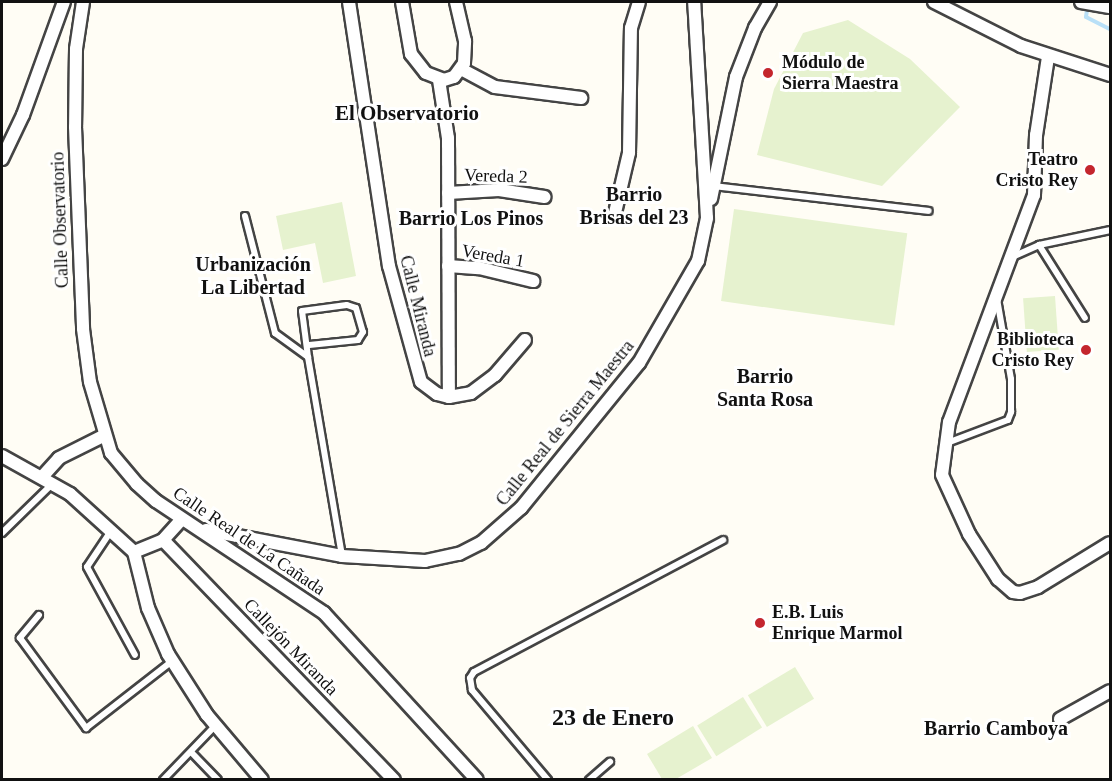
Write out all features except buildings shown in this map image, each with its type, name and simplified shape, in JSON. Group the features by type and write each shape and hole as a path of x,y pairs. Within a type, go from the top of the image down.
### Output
{"street":[{"path":"2,159 23,115 64,2"},
{"name":"Calle Observatorio","path":"83,2 76,49 75,126 81,296 86,360 103,436"},
{"name":"Calle Miranda","path":"349,2 397,303 420,382 437,394 449,397"},
{"path":"402,2 411,54 426,73 439,80 454,77 461,69 466,54 456,2"},
{"path":"614,218 629,153 631,28 639,2"},
{"name":"Calle Real de Sierra Maestra","path":"199,529 342,556 425,561 459,554 500,530 639,363 698,261 707,218 694,2"},
{"path":"707,218 736,77 770,2"},
{"path":"934,2 1048,57 1110,75"},
{"path":"1081,2 1110,7"},
{"path":"1048,57 1036,135 1036,183 949,422 945,444 944,485 969,534 1004,586 1020,593 1027,592 1110,543"},
{"path":"461,69 495,87 581,98"},
{"path":"439,80 448,138 449,397 483,386 525,340"},
{"name":"Vereda 2","path":"448,193 499,190 544,197"},
{"name":"Vereda 1","path":"448,266 479,268 533,281"},
{"path":"48,480 59,458 103,436"},
{"name":"Calle Real de La Cañada","path":"103,436 111,453 136,484 182,519 324,613 477,780"},
{"path":"2,456 48,480 111,530 134,552 152,619 172,660 215,726 262,780"},
{"path":"134,552 163,540 182,519"},
{"name":"Callejón Miranda","path":"163,540 394,780"},
{"path":"1060,719 1110,691"}],"lane":[{"path":"714,186 929,211"},
{"path":"245,216 275,333 308,357"},
{"path":"1010,259 1039,245 1110,230"},
{"path":"1039,245 1085,318"},
{"path":"945,444 1008,420 1011,412 1011,379 997,295"},
{"path":"309,345 358,340 363,332 356,308 348,305 302,311 342,556"},
{"path":"2,533 48,480"},
{"path":"111,530 87,567 135,655"},
{"path":"548,780 472,690 470,678 474,672 723,540"},
{"path":"39,615 20,638 86,728 172,660"},
{"path":"163,780 192,753 215,726"},
{"path":"192,753 218,780"},
{"path":"589,780 610,762"}],"green space":[{"path":"848,20 910,59 960,107 882,186 757,155 774,89 803,33"},
{"path":"342,202 356,276 323,283 315,243 283,250 276,216"},
{"path":"734,209 907,233 894,325 721,301"},
{"path":"1055,296 1059,350 1027,352 1023,298"},
{"path":"795,667 814,699 767,727 748,695"},
{"path":"743,697 762,728 716,756 697,726"},
{"path":"693,726 712,758 676,779 662,779 647,754"}],"waterway":[{"path":"1088,4 1086,17 1110,29"}],"place":[{"name":"Módulo de Sierra Maestra","path":"768,73"},
{"name":"Teatro Cristo Rey","path":"1090,170"},
{"name":"Biblioteca Cristo Rey","path":"1086,350"},
{"name":"E.B. Luis Enrique Marmol","path":"760,623"}],"district":[{"name":"El Observatorio","path":"407,113"},
{"name":"Barrio Brisas del 23","path":"634,206"},
{"name":"Barrio Los Pinos","path":"471,218"},
{"name":"Urbanización La Libertad","path":"253,276"},
{"name":"Barrio Santa Rosa","path":"765,388"},
{"name":"23 de Enero","path":"613,718"},
{"name":"Barrio Camboya","path":"996,728"}]}
